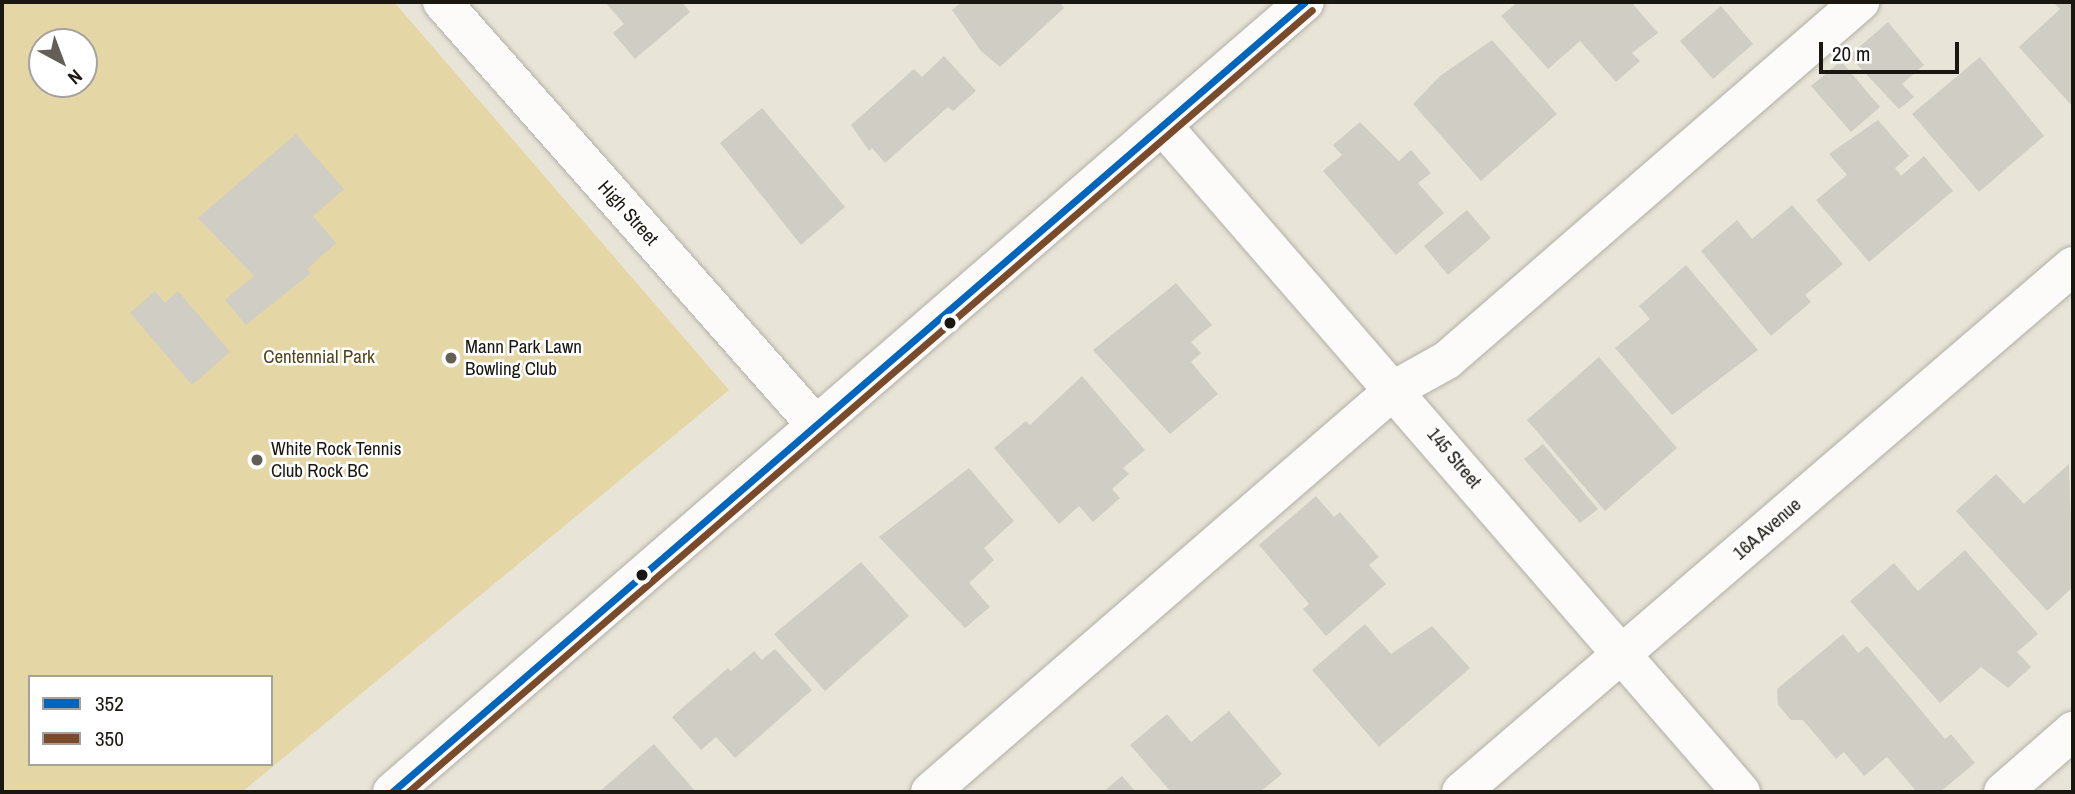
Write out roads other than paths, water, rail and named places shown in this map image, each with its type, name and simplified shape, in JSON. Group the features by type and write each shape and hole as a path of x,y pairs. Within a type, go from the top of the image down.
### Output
{"street":[{"name":"High Street","path":"442,2 815,424"},
{"path":"392,792 1305,2"},
{"path":"930,792 1395,389 1447,360 1860,2"},
{"name":"145 Street","path":"1163,126 1395,389 1741,792"},
{"name":"16A Avenue","path":"1461,792 2073,266"},
{"path":"2003,792 2073,731"}],"place":[{"name":"Mann Park Lawn Bowling Club","path":"451,358"},
{"name":"White Rock Tennis Club Rock BC","path":"257,460"}],"park label":[{"name":"Centennial Park","path":"319,357"}]}
